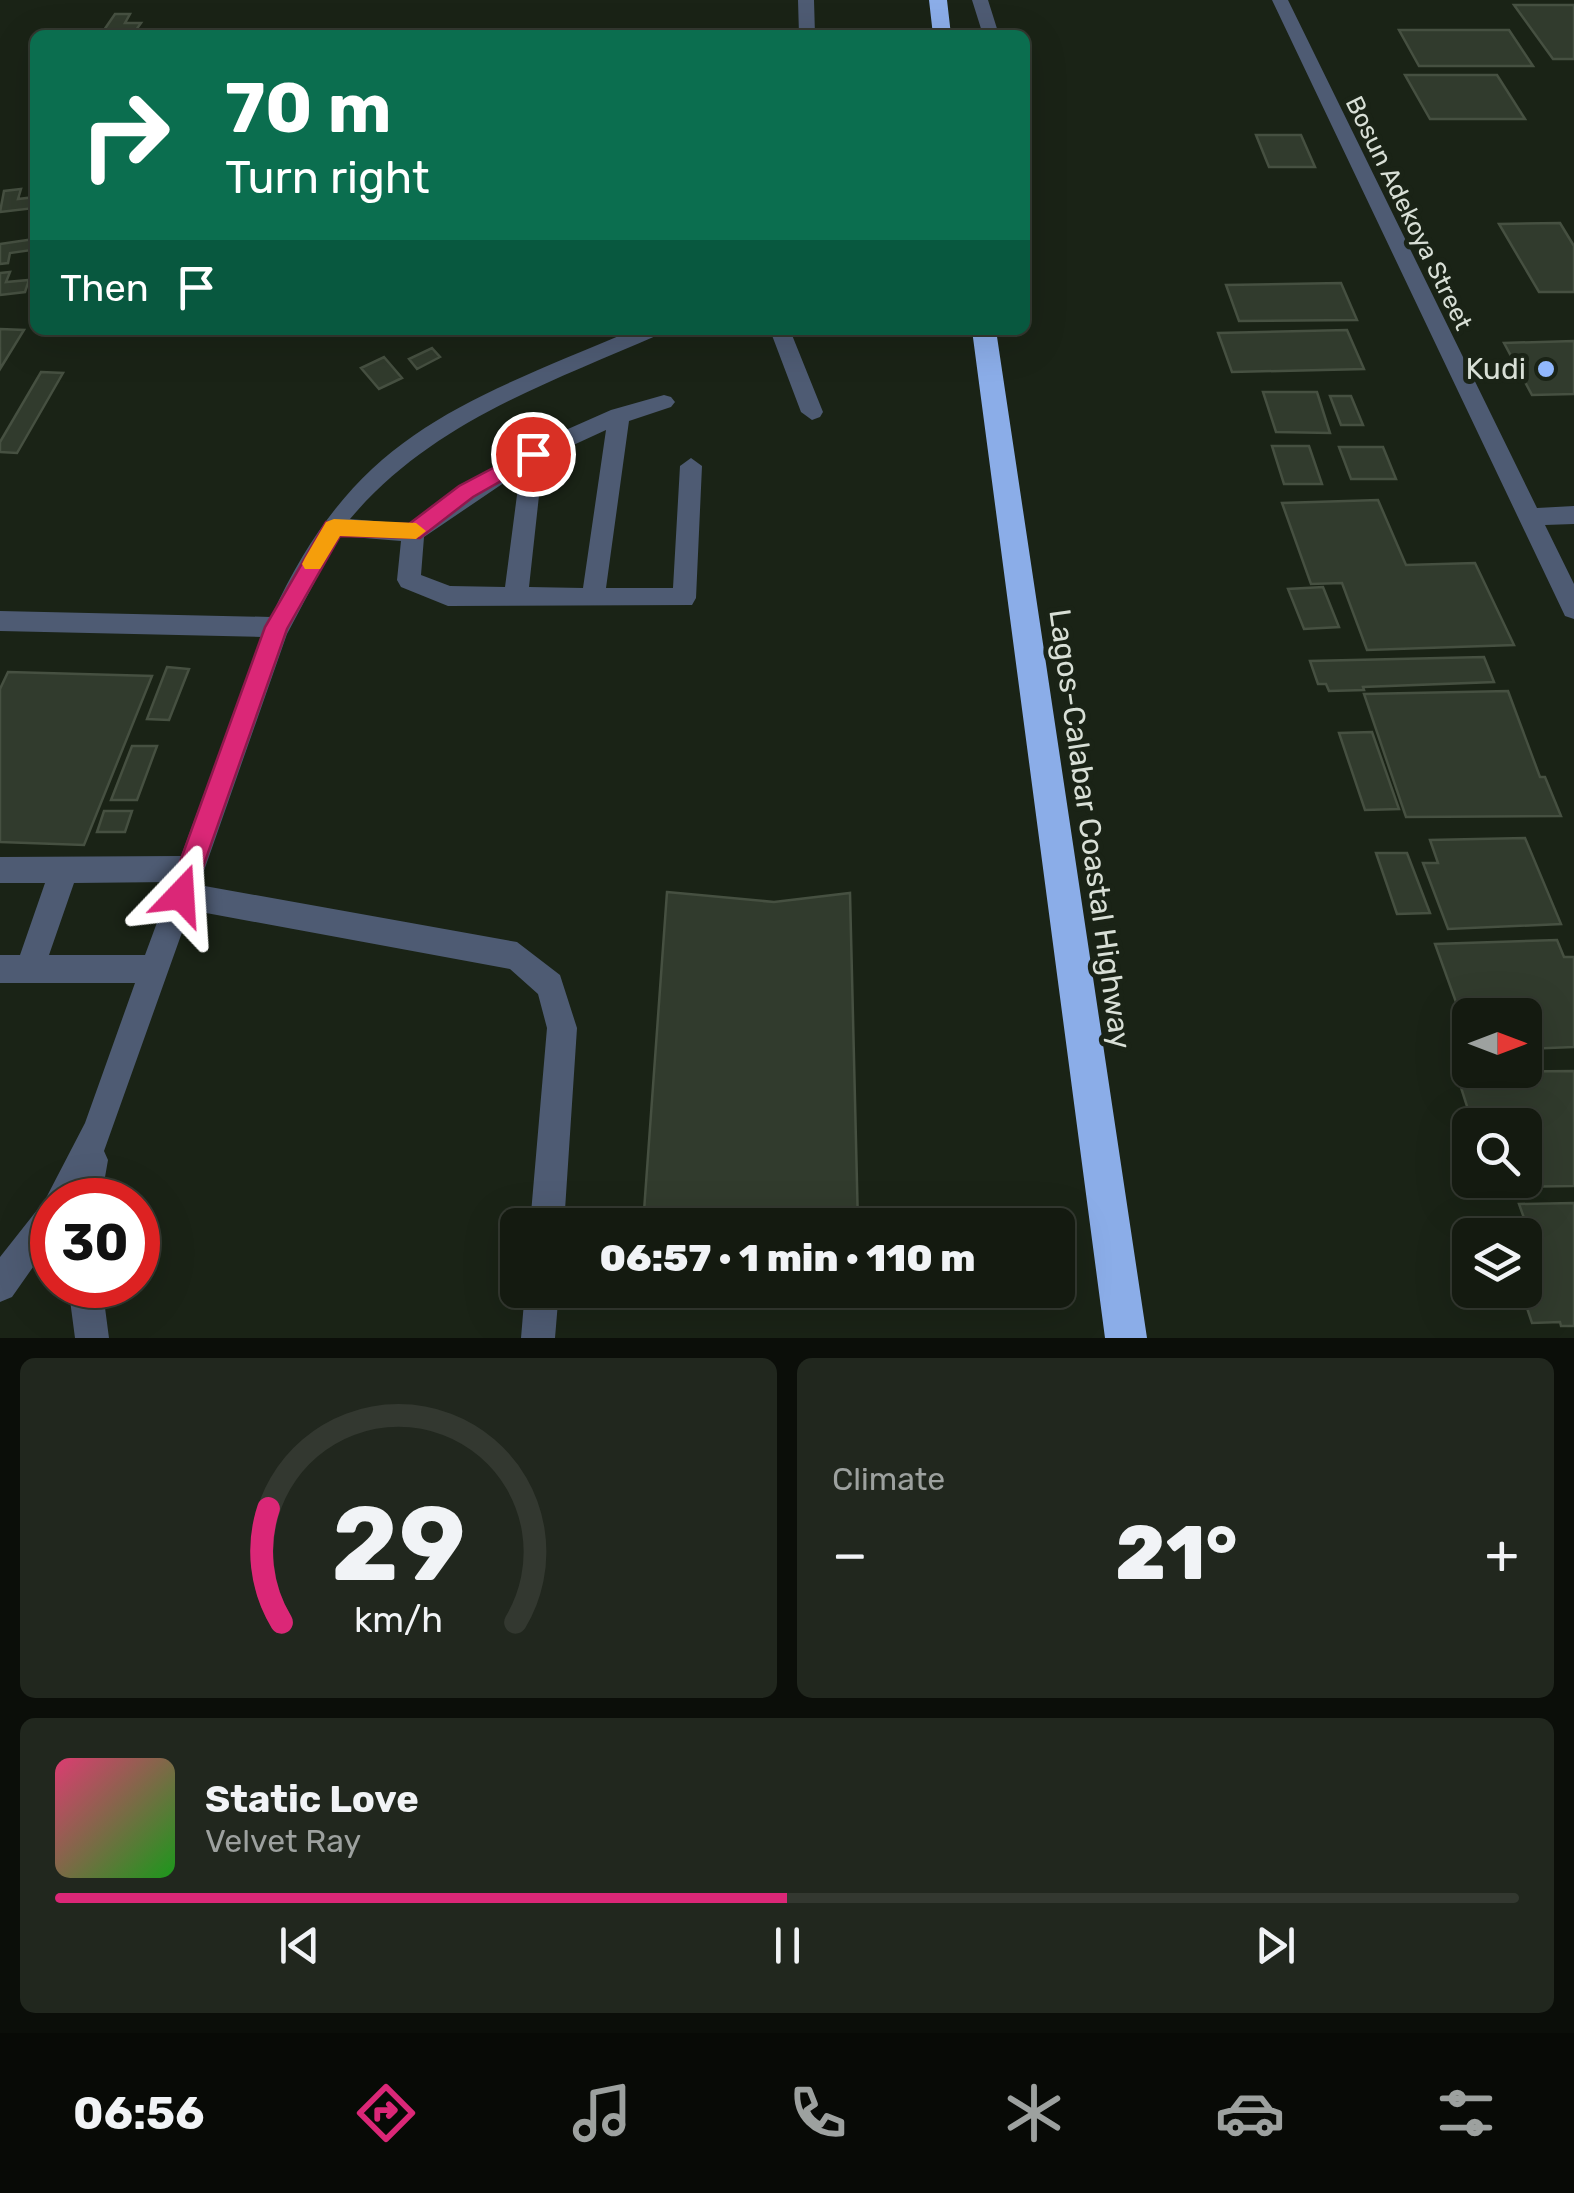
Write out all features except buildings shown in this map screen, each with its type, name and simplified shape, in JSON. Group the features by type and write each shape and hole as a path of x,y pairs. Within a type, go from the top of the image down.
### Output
{"highway":[{"path":"938,0 941,30"},
{"name":"Lagos-Calabar Coastal Highway","path":"985,335 1126,1338"}],"street":[{"path":"806,0 807,30"},
{"path":"980,0 989,30"},
{"name":"Bosun Adekoya Street","path":"1280,0 1574,609"},
{"path":"89,1178 98,1131 276,627 334,528 366,485 432,432 465,412 640,335"},
{"path":"782,335 812,412"},
{"path":"334,528 413,533 466,491 533,454 619,415 664,402"},
{"path":"593,598 619,415"},
{"path":"516,595 533,454"},
{"path":"413,533 410,580 448,596 684,598 690,466"},
{"path":"1527,516 1574,515"},
{"path":"0,621 276,627"},
{"path":"0,870 64,870 186,882 517,956 550,985 562,1028 548,1208"},
{"path":"64,870 15,969 155,969"},
{"path":"73,1178 98,1131"},
{"path":"0,1286 30,1244"},
{"path":"89,1308 92,1338"},
{"path":"538,1338 540,1308"}],"slow traffic":[{"path":"312,564 334,528 416,531"}],"place":[{"name":"Kudi","path":"1546,369"}],"route":[{"path":"181,895 276,627 334,528 413,533 466,491 533,454"}]}
